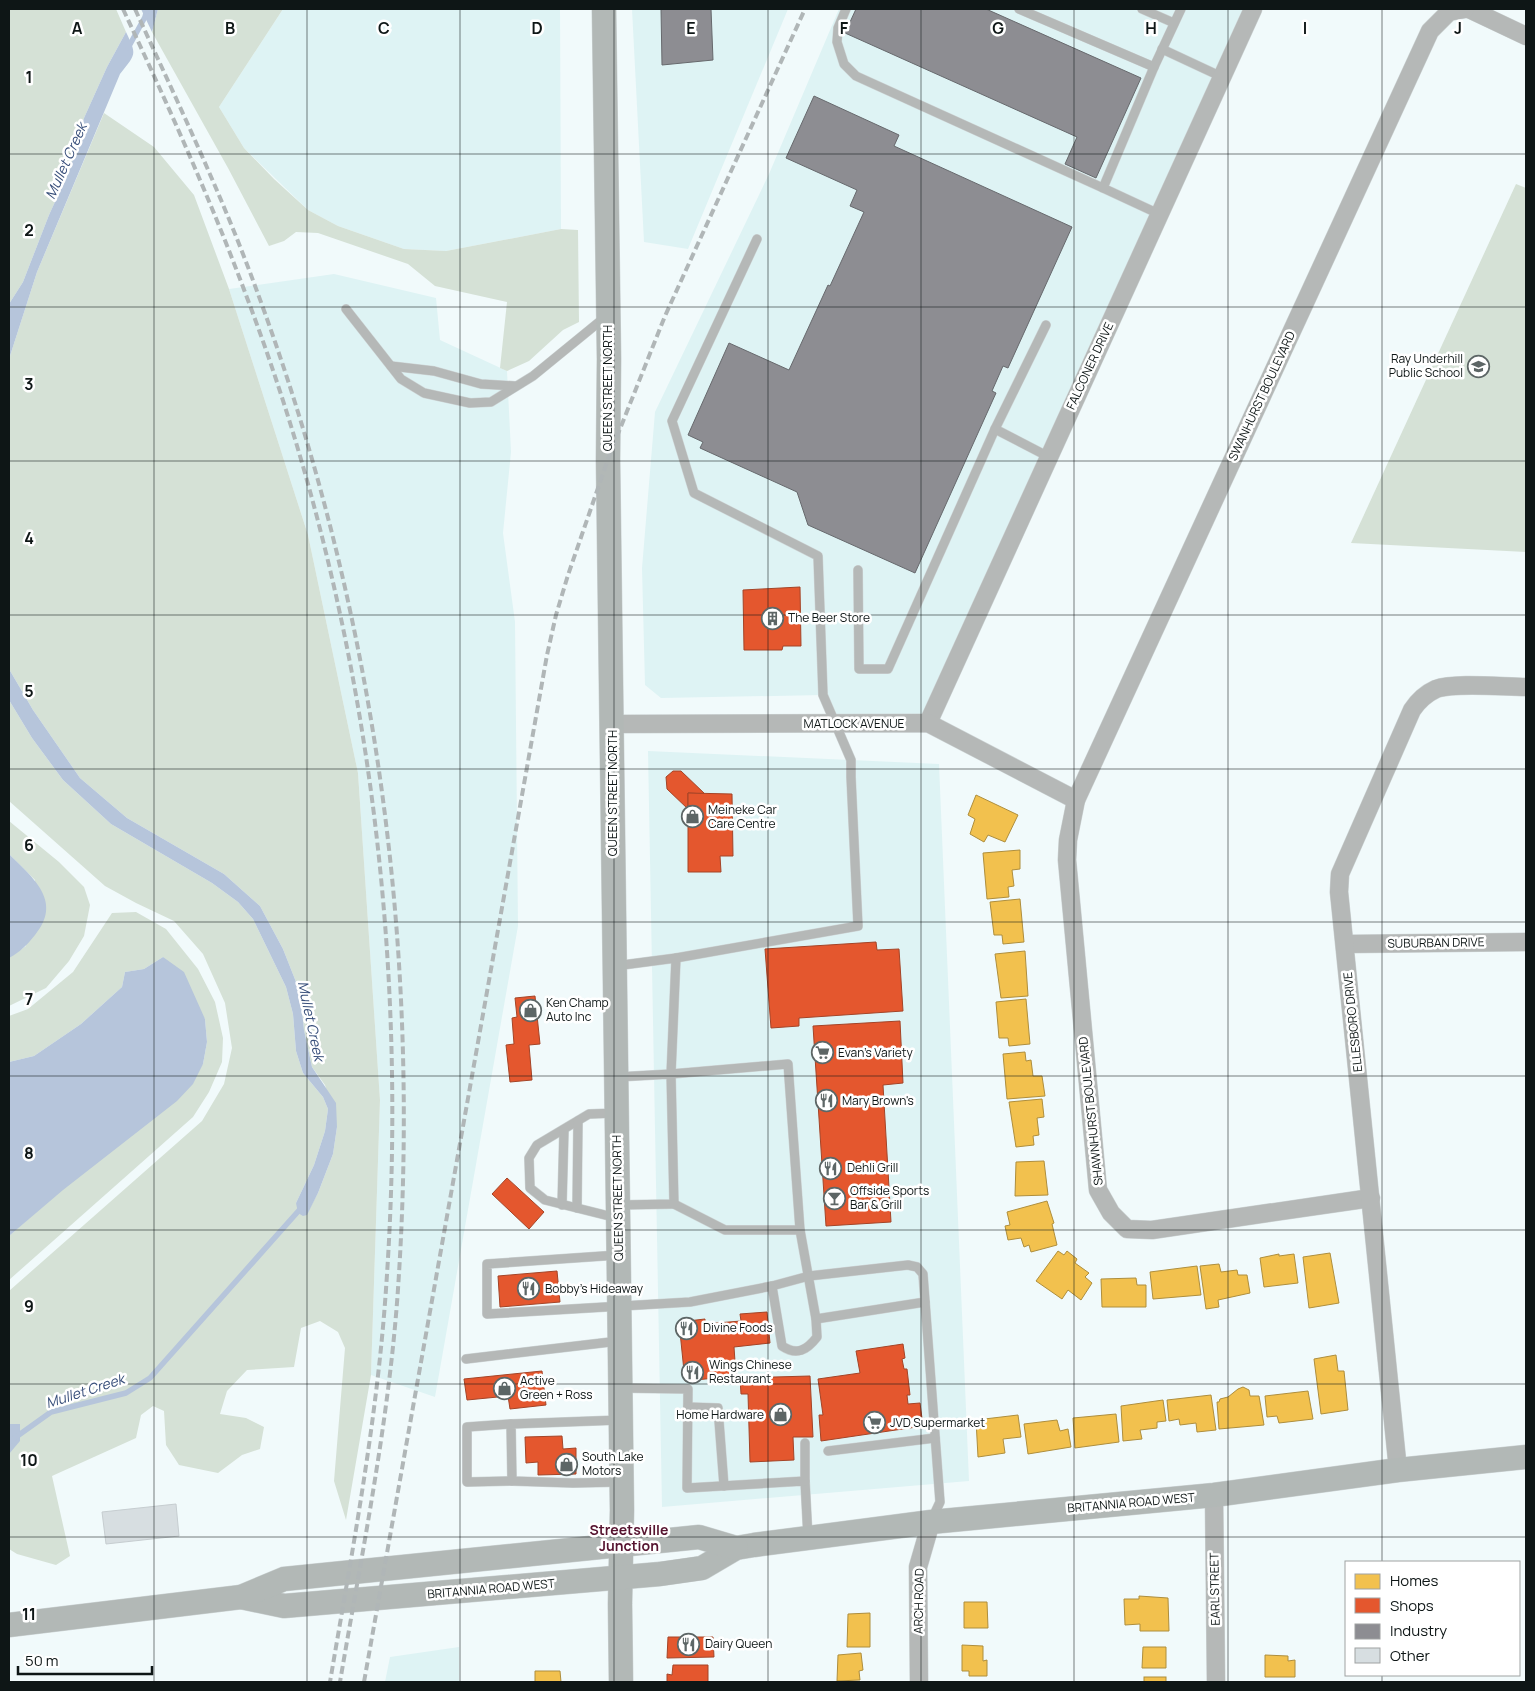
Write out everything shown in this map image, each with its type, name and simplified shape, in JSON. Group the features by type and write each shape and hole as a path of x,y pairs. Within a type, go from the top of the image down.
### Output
{"main road":[{"name":"QUEEN STREET NORTH","path":"604,9 622,1482 620,1577 621,1682"},
{"name":"BRITANNIA ROAD WEST","path":"241,1597 284,1606 620,1577 702,1568 736,1548 808,1538 931,1522 1214,1495 1398,1470 1526,1457"},
{"name":"BRITANNIA ROAD WEST","path":"9,1625 241,1597 284,1579 699,1537 736,1548"}],"street":[{"name":"FALCONER DRIVE","path":"928,724 1253,9"},
{"name":"SWANHURST BOULEVARD","path":"1076,800 1430,31 1449,12 1465,9"},
{"path":"1469,9 1526,36"},
{"name":"ELLESBORO DRIVE","path":"1398,1470 1339,892 1340,874 1416,705 1431,691 1444,687 1526,687"},
{"name":"MATLOCK AVENUE","path":"613,724 928,724 1076,800"},
{"name":"SHAWNHURST BOULEVARD","path":"1076,800 1068,840 1067,860 1098,1190 1111,1213 1127,1229 1152,1230 1371,1198"},
{"name":"SUBURBAN DRIVE","path":"1345,944 1526,942"},
{"name":"EARL STREET","path":"1214,1495 1216,1682"},
{"name":"ARCH ROAD","path":"918,1682 918,1567 931,1522"}],"lane":[{"path":"846,9 838,28 837,42 844,64 856,76 1159,214"},
{"path":"1019,9 1154,67"},
{"path":"1142,9 1174,23"},
{"path":"1103,188 1162,48 1181,9"},
{"path":"1162,48 1222,77"},
{"path":"615,966 676,958 858,926 851,777 852,760 823,695 818,556 694,493 672,421 757,239"},
{"path":"346,309 401,379 424,393 470,403 491,402 533,376 608,315"},
{"path":"858,570 859,669 888,669 995,429 1046,325"},
{"path":"391,366 434,371 481,384 516,386"},
{"path":"995,429 1049,457"},
{"path":"674,1204 671,1074 676,958"},
{"path":"616,1077 788,1064 800,1230 816,1318 817,1337 802,1351 790,1352 782,1346 772,1286"},
{"path":"617,1113 589,1114 538,1145 529,1158 530,1188 545,1200 577,1208 618,1212 674,1204 725,1230 800,1230"},
{"path":"577,1208 578,1121"},
{"path":"562,1204 564,1130"},
{"path":"619,1255 487,1264 487,1314 690,1302 772,1286 809,1276 908,1265 918,1267 922,1274 925,1302 940,1502 931,1522"},
{"path":"816,1318 925,1302"},
{"path":"466,1359 620,1341"},
{"path":"620,1388 688,1389 687,1488 805,1481"},
{"path":"688,1407 718,1408 724,1486"},
{"path":"621,1420 467,1427 467,1482 622,1482"},
{"path":"511,1424 512,1481"},
{"path":"828,1451 935,1438"},
{"path":"804,1443 808,1538"}],"shaded area":[{"path":"10,9 116,9 126,32 107,67 84,118 70,169 49,215 23,282 9,304"},
{"path":"158,9 283,9 219,107 244,148 308,210 338,226 404,249 446,251 561,229 578,230 579,322 563,330 529,361 507,371 500,368 507,302 435,286 408,264 318,233 296,232 284,241 269,246 152,32"},
{"path":"283,9 560,9 561,229 446,251 404,249 338,226 308,210 244,148 219,107"},
{"path":"632,9 788,9 688,249 644,242"},
{"path":"839,9 1253,9 928,723 836,724 823,695 661,698 645,685 642,568 655,412 769,174"},
{"path":"104,113 154,147 194,195 229,289 308,535 358,773 380,1100 371,1375 346,1520 334,1481 345,1348 338,1332 320,1321 301,1328 294,1367 247,1370 227,1391 220,1414 246,1418 264,1427 260,1449 242,1455 218,1473 179,1465 166,1445 164,1411 153,1406 141,1415 136,1438 52,1476 70,1556 56,1565 17,1554 9,1549 9,1454 20,1425 9,1424 9,1291 202,1121 224,1084 232,1048 225,1003 203,954 174,921 105,886 9,801 9,700 32,738 63,780 111,824 212,883 238,902 253,919 286,987 293,1014 296,1051 303,1073 323,1097 328,1109 325,1131 314,1165 296,1203 306,1215 318,1193 333,1154 337,1127 325,1085 312,1067 304,1030 300,992 283,949 260,906 224,874 127,818 80,778 33,710 9,669 9,359 37,272"},
{"name":"Ray Underhill Public School","path":"1516,184 1526,188 1526,552 1351,543"},
{"path":"334,274 436,298 440,340 507,371 511,452 503,533 515,622 518,926 435,1397 371,1375 380,1100 358,773 308,535 229,289"},
{"path":"648,751 939,764 969,1481 662,1507"},
{"path":"9,821 59,862 84,887 90,905 84,936 69,961 46,988 9,1006 9,958 26,946 35,880 9,854"},
{"path":"136,912 166,929 198,969 215,1002 223,1038 222,1062 209,1092 193,1117 9,1280 9,1236 203,1064 207,1042 205,1019 163,957 144,969 125,972 122,987 81,1024 34,1056 9,1062 9,1016 28,1009 73,972 112,913"},
{"path":"459,1647 459,1682 385,1682 390,1657"}],"water":[{"path":"141,9 158,9 152,32"},
{"path":"126,32 132,45 132,58 120,74 37,272 9,359 9,304 23,282 49,215 70,169 84,118 107,67"},
{"path":"9,669 33,710 80,778 127,818 224,874 260,906 283,949 300,992 304,1030 312,1067 336,1103 337,1127 333,1154 307,1215 303,1216 298,1213 296,1203 314,1165 325,1131 328,1109 323,1097 303,1073 296,1051 293,1014 286,987 253,919 238,902 212,883 111,824 63,780 32,738 9,700"},
{"path":"9,854 35,881 45,901 46,911 43,923 35,935 23,948 9,958"},
{"path":"163,957 184,972 205,1019 207,1042 203,1064 193,1084 177,1101 63,1190 9,1236 9,1062 34,1056 81,1024 122,987 125,972 144,969"},
{"path":"9,1424 20,1424 20,1441 9,1454"}],"building: Homes":[{"path":"976,795 1018,815 1005,842 988,835 984,842 970,834 975,819 968,815"},
{"path":"1020,850 1020,869 1012,870 1014,886 1008,887 1009,897 987,899 983,853"},
{"path":"1020,899 1024,942 1003,944 1002,935 994,935 990,902"},
{"path":"1025,951 1028,996 1001,998 995,954"},
{"path":"1026,999 1030,1044 1009,1046 1008,1038 999,1038 996,1002"},
{"path":"1025,1052 1026,1061 1031,1060 1033,1076 1042,1076 1045,1096 1007,1099 1003,1054"},
{"path":"1042,1099 1044,1117 1037,1118 1039,1135 1033,1136 1034,1145 1016,1147 1009,1102"},
{"path":"1044,1161 1048,1195 1015,1196 1016,1162"},
{"path":"1047,1201 1054,1223 1052,1224 1057,1245 1031,1252 1029,1245 1024,1247 1021,1238 1008,1240 1005,1226 1010,1225 1007,1212"},
{"path":"1058,1251 1064,1255 1067,1251 1077,1259 1075,1263 1089,1273 1085,1277 1092,1283 1081,1300 1068,1290 1062,1299 1036,1281"},
{"path":"1330,1253 1339,1303 1309,1308 1303,1257"},
{"path":"1279,1254 1279,1256 1294,1254 1298,1283 1264,1287 1260,1258"},
{"path":"1219,1264 1221,1272 1237,1270 1238,1275 1247,1275 1250,1293 1218,1300 1219,1307 1206,1309 1200,1266"},
{"path":"1197,1266 1201,1295 1153,1299 1150,1272"},
{"path":"1136,1278 1137,1285 1146,1285 1146,1307 1102,1307 1101,1279"},
{"path":"1336,1355 1338,1371 1344,1371 1348,1410 1321,1414 1314,1359"},
{"path":"1243,1387 1249,1390 1250,1396 1259,1396 1264,1425 1219,1429 1217,1402"},
{"path":"1308,1391 1313,1419 1279,1423 1277,1416 1267,1417 1265,1396"},
{"path":"1211,1395 1216,1430 1197,1432 1196,1423 1180,1425 1179,1419 1169,1421 1167,1400"},
{"path":"1163,1400 1166,1421 1157,1422 1157,1428 1140,1430 1142,1439 1123,1441 1121,1406"},
{"path":"1116,1414 1119,1442 1075,1448 1073,1418"},
{"path":"1018,1415 1021,1437 1003,1439 1005,1453 978,1457 976,1420"},
{"path":"1057,1420 1060,1431 1068,1429 1071,1447 1028,1454 1024,1424"},
{"path":"1139,1596 1168,1598 1169,1631 1140,1631 1140,1624 1125,1625 1124,1599 1139,1599"},
{"path":"964,1602 987,1602 988,1628 964,1628"},
{"path":"870,1613 870,1647 847,1647 848,1614"},
{"path":"962,1645 983,1646 983,1661 987,1660 987,1676 969,1676 969,1671 962,1671"},
{"path":"1143,1647 1166,1647 1166,1668 1142,1668"},
{"path":"861,1653 863,1670 859,1671 860,1680 837,1681 838,1655"},
{"path":"1265,1655 1288,1656 1288,1661 1295,1660 1295,1677 1265,1677"},
{"path":"535,1671 560,1671 561,1682 535,1682"},
{"path":"1144,1677 1166,1677 1166,1682 1144,1682"}],"building: Shops":[{"name":"The Beer Store","path":"800,587 801,646 783,646 782,650 744,650 743,590"},
{"path":"673,771 681,771 705,794 688,793 688,809 667,789 666,777"},
{"path":"688,793 732,794 733,856 720,856 721,872 688,872"},
{"path":"876,942 877,950 899,949 903,1011 799,1018 799,1026 771,1028 765,949"},
{"path":"535,996 540,1044 529,1045 532,1080 510,1082 506,1045 514,1044 512,1018 517,1017 515,998"},
{"path":"900,1021 903,1083 883,1085 891,1222 826,1226 813,1026"},
{"path":"507,1178 544,1212 529,1229 492,1194"},
{"name":"Bobby's Hideaway","path":"557,1271 560,1302 500,1307 498,1276"},
{"path":"767,1312 770,1343 734,1347 736,1376 685,1381 679,1322 705,1319 705,1324 741,1321 740,1314"},
{"path":"903,1344 905,1358 902,1359 904,1369 907,1369 910,1395 907,1395 908,1404 920,1403 923,1426 821,1441 819,1415 823,1415 818,1379 860,1373 856,1351"},
{"name":"Active Green + Ross","path":"542,1371 546,1405 510,1409 508,1396 467,1400 464,1379"},
{"name":"Home Hardware","path":"810,1376 813,1437 793,1437 794,1460 750,1462 748,1394 741,1394 740,1378"},
{"path":"562,1436 563,1449 576,1448 576,1474 538,1475 538,1462 526,1463 525,1437"},
{"path":"668,1637 713,1637 714,1657 667,1658"},
{"path":"673,1665 708,1665 708,1682 667,1682 667,1674 672,1675"}],"building: Industry":[{"path":"661,9 711,9 713,60 662,65"},
{"path":"856,9 986,9 1141,78 1096,178 1065,164 1077,137 845,33"},
{"path":"814,96 899,135 894,146 1072,227 1008,368 1003,366 992,391 996,393 915,573 808,525 797,492 700,448 703,442 688,435 729,343 789,370 864,212 850,206 857,190 786,158"}],"building: Other":[{"path":"176,1504 179,1536 106,1544 102,1512"}],"waterway":[{"name":"Mullet Creek","path":"128,48 145,17 147,9"},
{"name":"Mullet Creek","path":"9,1442 51,1412 126,1393 150,1378 302,1207"}],"railway":[{"path":"123,9 172,115 218,223 246,295 287,415 322,536 349,660 370,784 384,910 391,1036 392,1162 386,1289 377,1388 363,1486 330,1682"},
{"path":"135,9 200,150 230,222 258,294 299,415 333,537 360,660 381,784 395,909 402,1035 403,1162 398,1289 394,1338 381,1437 340,1682"},
{"path":"364,1682 547,655 556,615 608,459 665,316 805,9"}],"place":[{"name":"Ray Underhill Public School","path":"1479,366"},
{"name":"The Beer Store","path":"772,618"},
{"name":"Meineke Car Care Centre","path":"692,817"},
{"name":"Ken Champ Auto Inc","path":"530,1010"},
{"name":"Evan's Variety","path":"822,1053"},
{"name":"Mary Brown's","path":"826,1101"},
{"name":"Dehli Grill","path":"831,1168"},
{"name":"Offside Sports Bar & Grill","path":"834,1198"},
{"name":"Bobby's Hideaway","path":"529,1289"},
{"name":"Divine Foods","path":"687,1328"},
{"name":"Wings Chinese Restaurant","path":"693,1372"},
{"name":"Active Green + Ross","path":"504,1388"},
{"name":"Home Hardware","path":"780,1415"},
{"name":"JVD Supermarket","path":"874,1423"},
{"name":"South Lake Motors","path":"566,1464"},
{"name":"Dairy Queen","path":"689,1644"}],"district":[{"name":"Streetsville Junction","path":"629,1538"}]}
